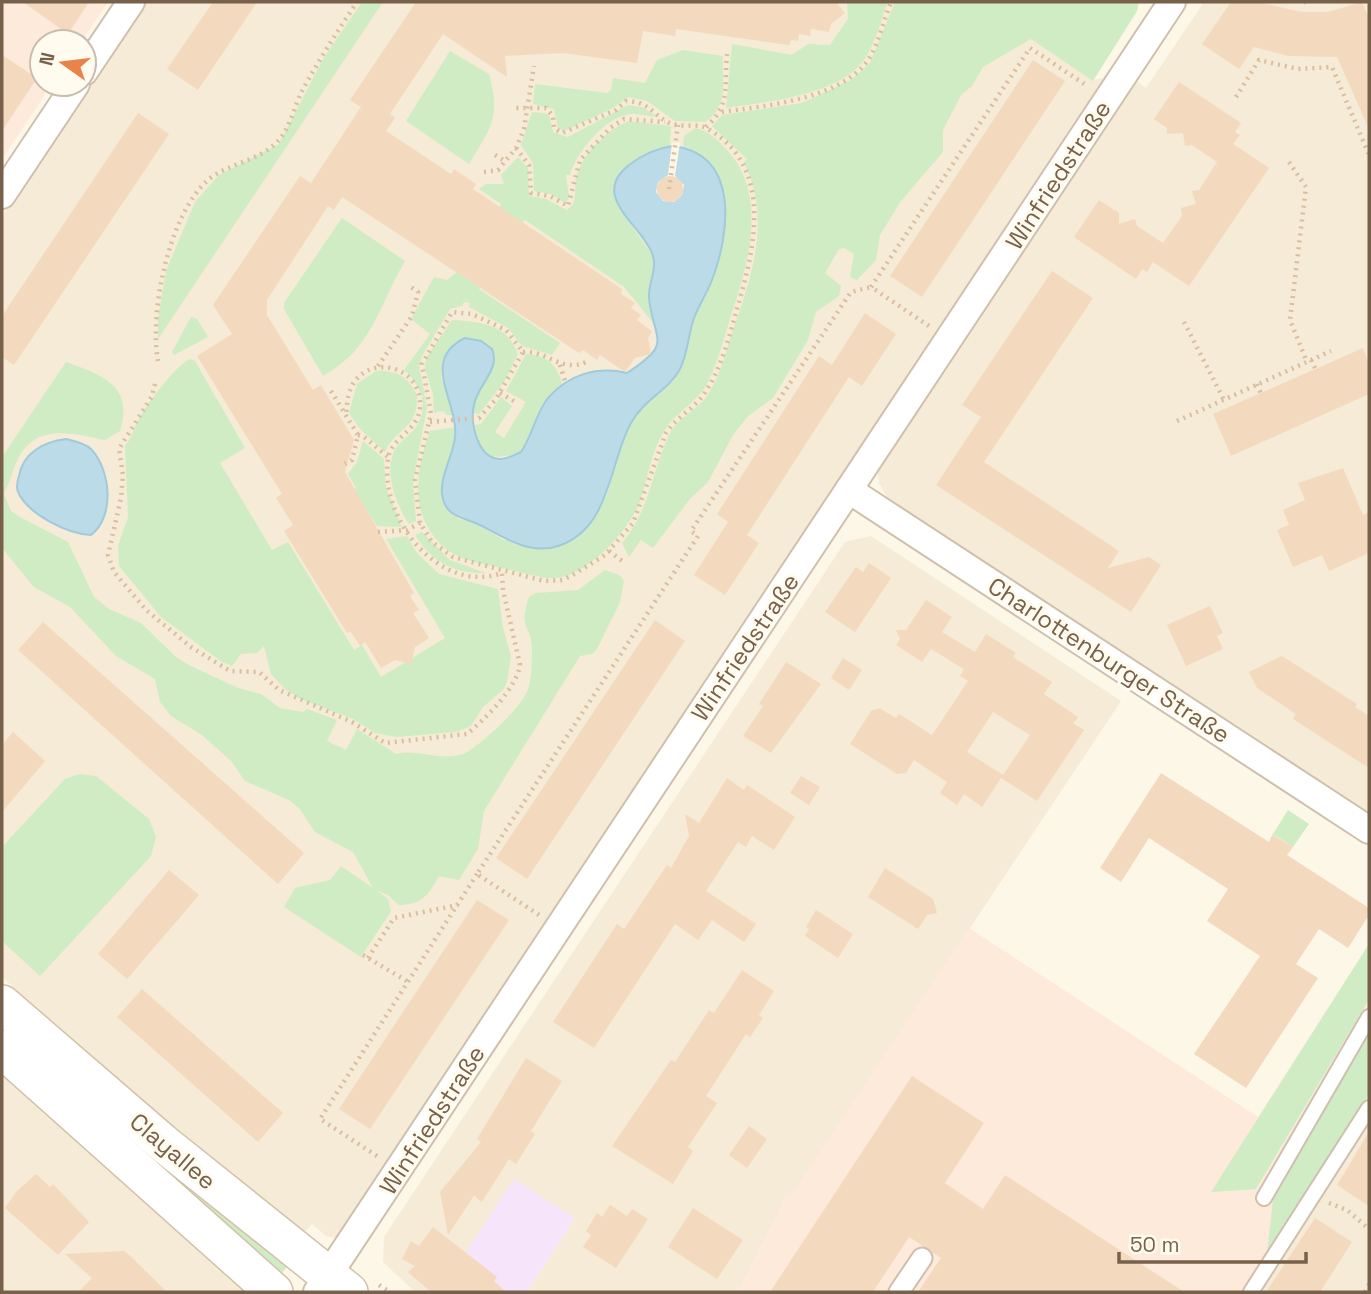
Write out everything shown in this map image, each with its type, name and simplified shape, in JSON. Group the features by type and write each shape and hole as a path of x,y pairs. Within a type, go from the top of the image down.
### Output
{"main road":[{"name":"Clayallee","path":"2,1004 163,1143 344,1287"},
{"name":"Clayallee","path":"2,1049 274,1292"}],"street":[{"path":"98,51 131,2"},
{"name":"Winfriedstraße","path":"344,1287 849,491 1172,2"},
{"path":"2,195 67,98"},
{"name":"Charlottenburger Straße","path":"849,491 1369,830"},
{"path":"899,1292 922,1258"}],"lane":[{"path":"1264,1198 1369,1017"},
{"path":"1251,1292 1369,1108"}],"path":[{"path":"158,361 154,339 155,310 172,242 189,206 205,182 278,141 315,66 357,2"},
{"path":"722,112 795,101 839,83 864,65 871,56 891,2"},
{"path":"706,127 722,112 726,97 727,48"},
{"path":"379,1158 320,1119 698,536 691,531 843,303 851,292 871,287 1030,48 1092,89"},
{"path":"1236,97 1259,60 1298,69 1332,67 1369,155"},
{"path":"484,172 498,170 516,148 528,106 534,66"},
{"path":"513,108 528,106 550,111 554,128 562,133 616,110 626,101 652,108 670,123"},
{"path":"516,148 529,165 531,192 550,196 568,206 580,160 610,128 624,119 706,127 731,148 751,185 756,212 747,277 711,382 698,403 673,423 666,433 639,513 609,551 563,580 544,581 502,573 442,550 420,523 415,480 430,422 430,400 422,364 452,312 472,314 506,330 523,352"},
{"path":"669,189 678,125"},
{"path":"495,155 505,161"},
{"path":"1289,162 1306,187 1290,320 1317,372"},
{"path":"346,416 348,394 354,383 361,375 378,367 412,316 418,292 411,287"},
{"path":"871,287 932,329"},
{"path":"1184,321 1224,400"},
{"path":"1177,421 1331,351"},
{"path":"523,352 537,352 560,365 577,366 586,362"},
{"path":"430,422 479,418 500,393 523,352"},
{"path":"560,365 565,381"},
{"path":"378,367 405,374 416,386 421,405 413,428 393,447 388,457 389,488 407,530 429,559 441,567 479,576 502,573"},
{"path":"155,384 152,396 119,449 123,475 121,498 108,560 114,572 146,610 191,648 230,671 259,672 279,690 305,704 352,722 385,743 467,734 512,688 519,673 520,664 505,602 502,573"},
{"path":"1257,384 1262,396"},
{"path":"331,391 358,435 363,436 388,457"},
{"path":"500,393 517,403"},
{"path":"345,464 352,460 358,435"},
{"path":"378,532 407,530 420,523"},
{"path":"609,551 625,563"},
{"path":"477,874 540,916"},
{"path":"410,984 366,957 394,918 458,905"},
{"path":"1312,1197 1347,1210 1369,1229"},
{"path":"1365,1292 1369,1284"},
{"path":"344,1287 390,1292"}],"shaded area":[{"path":"2,2 108,2 90,28 28,28 28,98 43,98 2,159"},
{"path":"147,2 1139,2 1137,11 1093,80 1110,77 336,1238 326,1236 312,1224 304,1233 119,1083 2,977 2,216 82,98 98,98 98,74"},
{"path":"1204,2 1369,2 1369,814 900,507 887,497 879,483 878,474 883,461 1136,81 1146,88"},
{"path":"871,536 1121,701 791,1197 787,1195 738,1292 527,1292 575,1218 467,1254 440,1292 415,1292 383,1262 384,1237 845,542"},
{"path":"969,928 1258,1117 1369,944 1369,1094 1242,1292 738,1292 787,1194 791,1196"},
{"path":"2,1072 249,1292 2,1292"},
{"path":"1369,1094 1369,1292 1242,1292 1267,1254"},
{"path":"514,1179 575,1218 527,1292 440,1292"}],"green space":[{"path":"362,2 383,2 158,339 158,318 166,271 195,202 219,175 279,144 323,59"},
{"path":"847,2 888,2 870,51 855,70 840,80 802,95 726,108 732,44 792,55 808,44 830,45 848,19"},
{"path":"895,2 1139,2 1137,11 1093,81 1031,39 983,67 972,86 961,95 943,130 943,152 901,201 880,235 876,260 857,280 850,277 854,254 844,248 839,249 825,273 841,286 839,296 816,312 808,340 773,398 748,416 733,435 708,482 690,499 653,548 641,540 629,557 622,543 638,518 669,435 683,418 705,399 716,379 752,269 758,226 757,205 744,162 747,159 712,126 722,115 802,103 851,80 870,63"},
{"path":"683,50 723,56 721,101 713,116 705,122 675,121 647,101 628,97 613,108 564,131 558,128 554,109 533,104 535,84 607,93 611,90 613,78 645,83 657,60"},
{"path":"450,51 489,74 492,89 492,122 469,164 406,121"},
{"path":"628,105 642,107 657,116 621,116 602,128 578,156 570,175 566,175 569,197 565,203 551,194 534,191 533,163 521,145 532,112 549,114 553,132 568,137"},
{"path":"629,121 671,126 670,147 637,158 624,169 617,205 653,256 654,279 649,297 658,329 624,287 525,220 522,223 499,208 501,204 479,189 486,184 504,184 501,175 518,157 528,168 529,196 546,199 567,210 574,200 579,169 589,152 612,130"},
{"path":"695,128 715,138 725,148 739,167 748,187 751,231 748,254 737,298 712,373 705,388 664,431 635,512 618,537 594,560 582,569 557,578 478,563 452,553 433,536 420,508 418,493 421,462 430,431 456,427 450,463 458,519 474,522 504,540 589,522 607,495 622,439 632,420 644,404 672,382 688,346 694,320 712,280 723,246 725,204 688,148 683,147 684,136"},
{"path":"342,218 405,261 364,339 340,365 323,376 284,309 284,303"},
{"path":"458,271 481,286 479,289 560,343 552,355 522,346 508,328 469,307 470,303 464,302 462,306 450,309 422,356 419,366 427,408 413,482 416,521 409,524 400,509 390,474 395,449 418,424 423,408 416,384 404,370 430,334 411,319 434,277 447,280"},
{"path":"191,317 197,319 208,337 174,355 172,352"},
{"path":"452,320 482,323 500,330 518,354 504,382 479,414 473,413 473,405 493,359 491,351 474,339 450,350 441,376 454,415 447,415 443,411 434,413 433,394 425,369 426,358"},
{"path":"526,354 551,363 563,387 547,399 521,452 503,456 488,454 478,444 474,425 481,424 501,397 512,406 495,432 504,438 526,402 506,391"},
{"path":"190,359 195,361 245,448 220,463 272,550 288,542 354,650 362,645 381,677 445,638 386,539 407,536 417,553 439,574 498,589 503,628 511,656 507,682 504,689 483,707 471,726 456,732 397,737 375,733 353,719 300,699 285,689 271,674 264,646 257,653 241,654 232,666 222,662 161,617 119,566 118,546 128,517 125,446 155,394 184,362"},
{"path":"66,362 103,377 119,392 123,403 120,431 105,440 67,433 43,436 32,441 16,463 4,494 11,511 68,542 94,597 109,609 141,623 176,657 238,688 261,694 280,708 303,712 307,709 337,720 327,741 346,750 357,729 396,754 449,757 472,749 509,716 527,692 532,660 531,641 525,622 529,597 536,593 578,590 605,570 624,580 620,602 597,649 592,654 580,656 484,811 478,849 459,880 439,876 424,898 399,905 388,895 376,890 388,899 391,911 361,957 284,907 295,888 330,880 341,866 373,888 353,852 315,832 300,809 289,800 245,781 231,761 202,735 171,716 160,702 155,679 116,656 70,607 34,587 2,548 2,457"},
{"path":"376,371 401,376 417,396 414,416 385,452 360,429 349,413 357,384"},
{"path":"363,441 384,459 386,488 402,527 377,526 354,490 356,488 348,474 357,462"},
{"path":"422,532 450,560 486,573 474,573 445,565 429,552 415,535"},
{"path":"79,774 96,776 149,819 156,837 151,856 40,976 2,941 2,847 65,779"},
{"path":"1288,810 1309,824 1293,847 1274,835 1268,842"},
{"path":"1369,944 1369,999 1256,1189 1211,1192"},
{"path":"2,1022 289,1264 279,1277 2,1030"},
{"path":"1369,1033 1369,1094 1267,1254 1273,1199"}],"water":[{"path":"673,146 695,152 710,164 720,180 724,198 723,240 712,280 694,318 680,369 631,423 599,510 589,525 575,537 558,546 539,549 520,544 457,516 447,508 442,494 443,480 455,437 455,424 444,383 445,358 452,347 465,338 481,341 492,349 493,364 476,398 473,421 481,446 486,453 500,459 521,452 544,404 565,383 594,372 627,373 651,355 658,341 649,298 653,256 648,245 622,211 614,188 618,177 634,161 655,150"},
{"path":"66,439 91,449 103,469 107,505 99,527 91,535 60,527 39,515 30,508 17,490 21,468 30,455 42,446"}],"pier":[{"path":"672,143 680,143 675,176 684,185 682,195 674,202 663,201 656,192 658,182 668,175"}],"building":[{"path":"23,2 89,2 72,28 60,28"},
{"path":"213,2 257,2 198,90 167,69"},
{"path":"416,2 836,2 845,13 831,24 829,32 811,29 810,36 799,34 798,41 791,40 789,45 676,29 675,36 643,31 637,63 563,53 505,56 507,77 443,34 390,114 395,118 386,131 451,174 454,169 476,184 473,189 622,289 621,294 635,303 631,308 641,315 637,320 652,331 648,338 651,354 635,358 625,372 600,355 597,360 583,350 579,353 342,197 334,210 328,206 267,300 267,315 313,390 321,385 354,440 345,472 414,593 410,596 419,610 413,613 429,638 415,647 411,664 395,660 381,668 365,642 360,646 351,632 347,633 284,531 293,525 276,498 282,494 197,356 232,334 213,305 300,176 311,183 361,107 350,100"},
{"path":"1231,2 1257,2 1302,12 1328,12 1362,2 1369,18 1369,129 1337,57 1288,56 1254,47 1239,69 1202,44"},
{"path":"2,55 28,72 28,92 2,131"},
{"path":"1033,60 1065,81 922,297 890,276"},
{"path":"1179,82 1241,123 1235,132 1240,135 1233,144 1269,168 1189,286 1153,262 1147,272 1142,269 1136,279 1074,237 1099,200 1119,213 1119,224 1135,219 1137,226 1163,243 1182,216 1181,208 1196,204 1192,191 1199,190 1217,162 1192,145 1185,146 1183,133 1167,134 1167,128 1154,119"},
{"path":"138,113 169,134 14,365 2,357 2,316"},
{"path":"670,176 679,180 683,189 679,198 670,202 661,198 657,189 661,180"},
{"path":"1052,271 1093,298 984,462 1119,551 1108,568 1149,557 1161,565 1131,612 936,485 981,417 962,405"},
{"path":"865,313 896,334 862,386 849,377 747,535 759,543 725,595 694,575 728,522 717,514 819,356 832,365"},
{"path":"1363,348 1369,363 1369,394 1231,456 1213,414"},
{"path":"1343,468 1363,515 1369,512 1369,553 1329,571 1322,555 1293,567 1277,530 1289,525 1283,510 1305,500 1298,483"},
{"path":"869,563 891,578 855,632 825,612 856,567 863,572"},
{"path":"926,600 952,617 942,632 975,652 986,634 1016,653 1013,657 1052,682 1044,694 1078,717 1073,723 1084,730 1037,801 1001,778 982,807 964,794 957,805 940,793 947,782 914,760 906,773 897,774 850,744 871,711 879,708 896,718 899,714 932,735 968,681 960,676 964,669 931,649 922,662 896,645 900,639 896,630 906,630","holes":["993,712 1030,735 1003,775 967,752"]},
{"path":"1210,606 1223,633 1217,636 1223,649 1186,666 1167,625"},
{"path":"655,620 685,641 527,879 496,858"},
{"path":"43,622 304,853 278,884 18,650"},
{"path":"1282,656 1357,704 1355,707 1369,716 1369,768 1293,719 1296,714 1257,688 1249,672"},
{"path":"843,658 862,670 849,690 831,678"},
{"path":"786,662 821,684 771,753 743,736 763,706 759,704"},
{"path":"13,732 45,761 2,812 2,745"},
{"path":"1161,773 1269,842 1273,835 1293,847 1287,855 1369,908 1369,915 1348,948 1319,929 1296,964 1318,978 1246,1088 1194,1054 1260,956 1207,921 1228,889 1149,838 1121,882 1100,868"},
{"path":"801,776 820,787 809,805 790,793"},
{"path":"727,778 744,790 747,785 795,817 774,850 752,836 746,847 738,842 706,891 756,924 744,942 712,920 698,940 675,924 594,1048 553,1022 617,924 624,929 667,865 671,868 689,836 685,814 699,823"},
{"path":"885,868 933,899 937,913 927,915 918,929 868,897"},
{"path":"169,870 199,895 127,979 98,954"},
{"path":"477,900 509,920 370,1129 339,1109"},
{"path":"816,910 853,934 838,958 805,936 809,929 806,927"},
{"path":"742,970 774,991 759,1015 763,1018 750,1037 746,1034 706,1096 717,1103 688,1147 693,1151 673,1184 612,1146 671,1060 675,1062 709,1010 714,1013"},
{"path":"142,989 283,1113 258,1142 117,1017"},
{"path":"526,1058 562,1081 531,1131 535,1134 516,1164 509,1159 482,1202 474,1196 448,1235 440,1192 481,1142 477,1139"},
{"path":"912,1076 984,1123 945,1183 983,1209 1005,1175 1184,1292 918,1292 941,1258 909,1237 873,1292 770,1292"},
{"path":"749,1126 767,1139 747,1168 729,1155"},
{"path":"1369,1132 1369,1206 1337,1185"},
{"path":"36,1174 50,1187 53,1184 89,1222 58,1255 5,1208 16,1192"},
{"path":"610,1205 627,1216 632,1209 648,1219 616,1268 583,1247 591,1235 586,1231 597,1213 602,1217"},
{"path":"693,1208 743,1240 717,1279 668,1247"},
{"path":"1315,1218 1352,1242 1320,1292 1266,1292"},
{"path":"433,1227 497,1277 494,1281 506,1292 431,1292 408,1272 415,1266 402,1259 411,1241 419,1246"},
{"path":"125,1251 167,1292 78,1292 92,1278 65,1254"}]}
